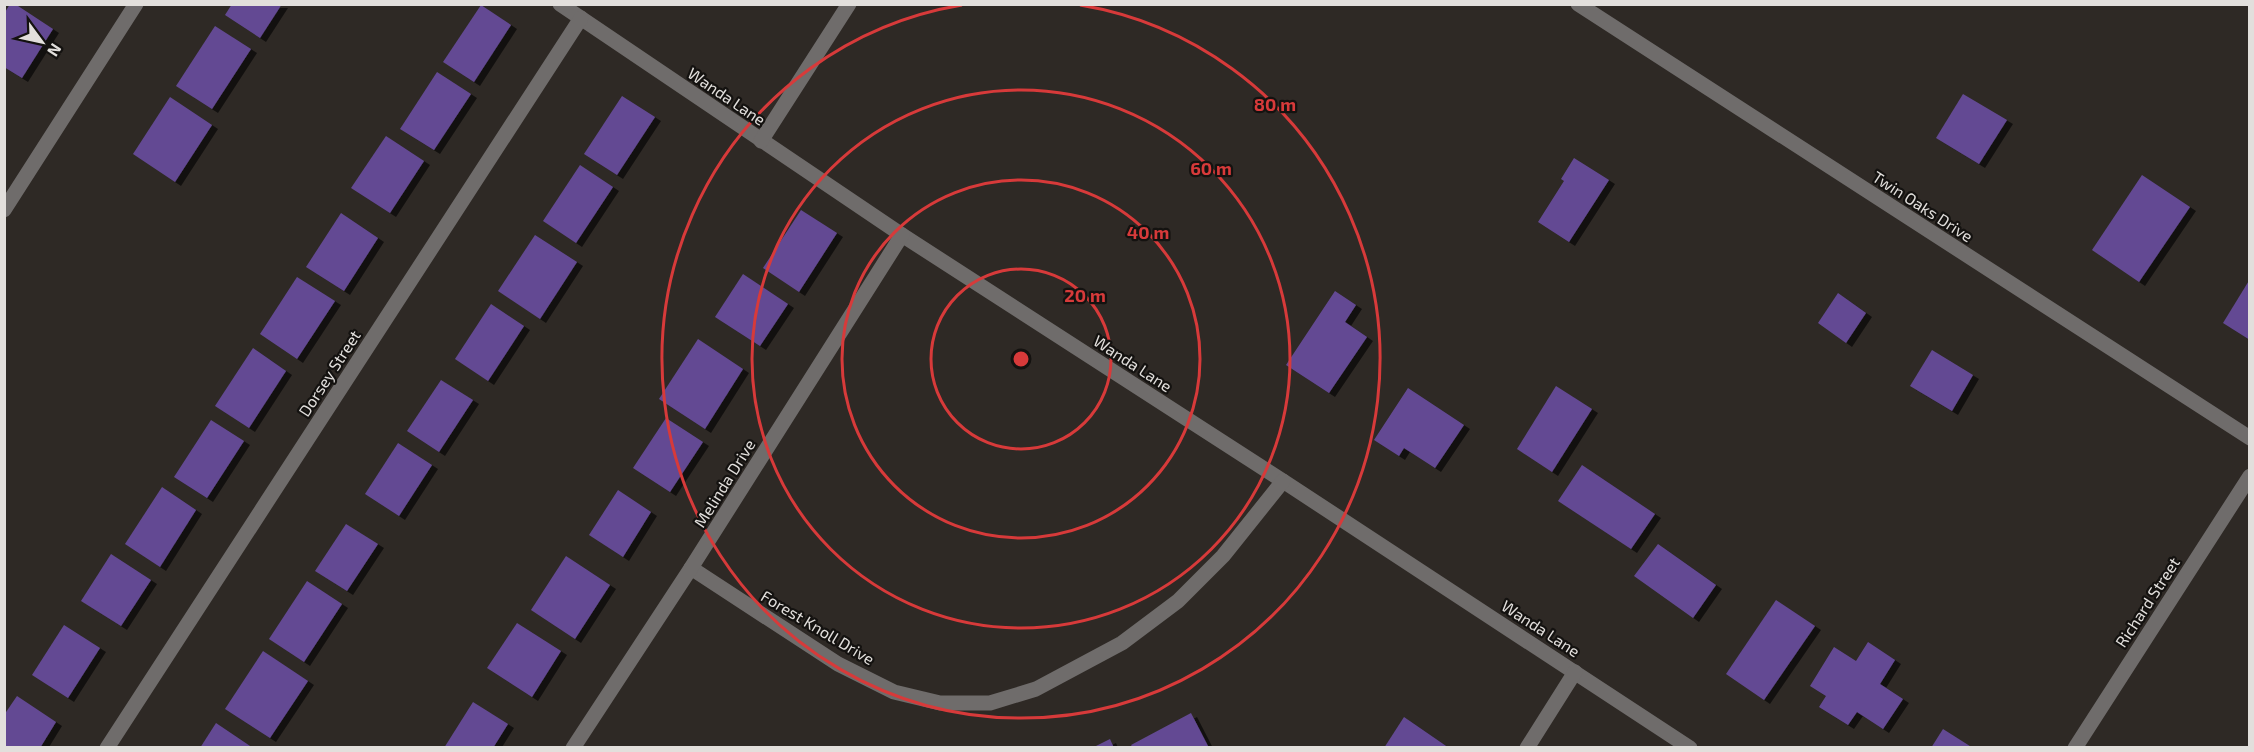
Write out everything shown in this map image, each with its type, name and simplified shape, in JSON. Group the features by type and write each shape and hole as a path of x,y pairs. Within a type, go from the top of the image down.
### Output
{"street":[{"path":"4,210 136,4"},
{"name":"Wanda Lane","path":"560,4 902,235 1689,747"},
{"path":"761,141 849,4"},
{"name":"Twin Oaks Drive","path":"1578,4 2250,438"},
{"name":"Dorsey Street","path":"107,747 581,18"},
{"name":"Melinda Drive","path":"573,747 691,568 902,235"},
{"name":"Richard Street","path":"2075,747 2250,476"},
{"name":"Forest Knoll Drive","path":"691,568 838,664 894,692 940,703 990,704 1036,689 1122,643 1178,601 1223,556 1283,481"},
{"path":"1527,747 1575,672"}],"building":[{"path":"10,4 15,4 53,29 22,78 4,67 4,14"},
{"path":"232,4 282,4 260,38 225,15"},
{"path":"481,5 511,25 474,82 443,62"},
{"path":"215,26 251,49 212,109 176,86"},
{"path":"437,72 471,94 434,150 400,129"},
{"path":"1963,94 2007,120 1979,164 1936,138"},
{"path":"622,96 655,117 617,175 584,154"},
{"path":"170,97 212,125 175,182 133,154"},
{"path":"386,136 424,161 390,213 351,188"},
{"path":"1574,158 1609,180 1569,242 1538,222 1564,181 1561,179"},
{"path":"580,165 613,187 576,243 543,221"},
{"path":"2142,175 2190,207 2139,282 2092,250"},
{"path":"801,210 837,233 799,292 763,268"},
{"path":"341,213 378,238 344,291 306,267"},
{"path":"535,235 577,262 540,319 498,291"},
{"path":"743,274 788,304 760,346 715,317"},
{"path":"297,277 335,301 297,359 260,334"},
{"path":"2250,279 2250,340 2223,323"},
{"path":"1335,291 1356,305 1345,322 1367,337 1329,393 1286,365"},
{"path":"1838,293 1866,313 1846,343 1818,323"},
{"path":"491,304 524,326 488,381 455,359"},
{"path":"698,339 743,369 705,429 659,399"},
{"path":"253,348 286,371 249,428 215,406"},
{"path":"1932,350 1973,375 1952,411 1910,386"},
{"path":"441,380 473,400 439,452 407,431"},
{"path":"1556,386 1592,409 1552,472 1517,449"},
{"path":"1408,388 1464,425 1435,468 1404,448 1399,456 1374,440"},
{"path":"666,418 703,442 670,492 633,468"},
{"path":"211,420 244,441 207,498 174,477"},
{"path":"398,443 432,465 399,516 365,494"},
{"path":"1582,465 1655,514 1631,549 1558,501"},
{"path":"162,487 196,510 160,567 125,544"},
{"path":"618,490 651,512 623,557 589,535"},
{"path":"346,524 378,544 347,591 315,571"},
{"path":"1658,544 1716,585 1693,618 1634,576"},
{"path":"111,554 151,580 121,626 81,601"},
{"path":"566,556 610,585 575,639 531,610"},
{"path":"307,581 342,604 304,662 269,639"},
{"path":"1776,600 1815,626 1764,700 1726,674"},
{"path":"517,623 561,651 532,697 487,668"},
{"path":"64,625 100,648 68,698 32,675"},
{"path":"1868,642 1895,660 1880,684 1903,699 1883,729 1857,712 1848,725 1819,707 1826,696 1810,686 1834,647 1856,661"},
{"path":"263,651 308,681 270,738 225,709"},
{"path":"17,696 56,722 40,748 4,748 4,715"},
{"path":"473,702 508,724 493,748 444,748"},
{"path":"1191,713 1209,748 1133,748 1131,745"},
{"path":"1404,717 1449,748 1384,748"},
{"path":"216,723 253,748 200,748"},
{"path":"1943,729 1973,748 1931,748"},
{"path":"1110,739 1114,748 1092,748"}]}
